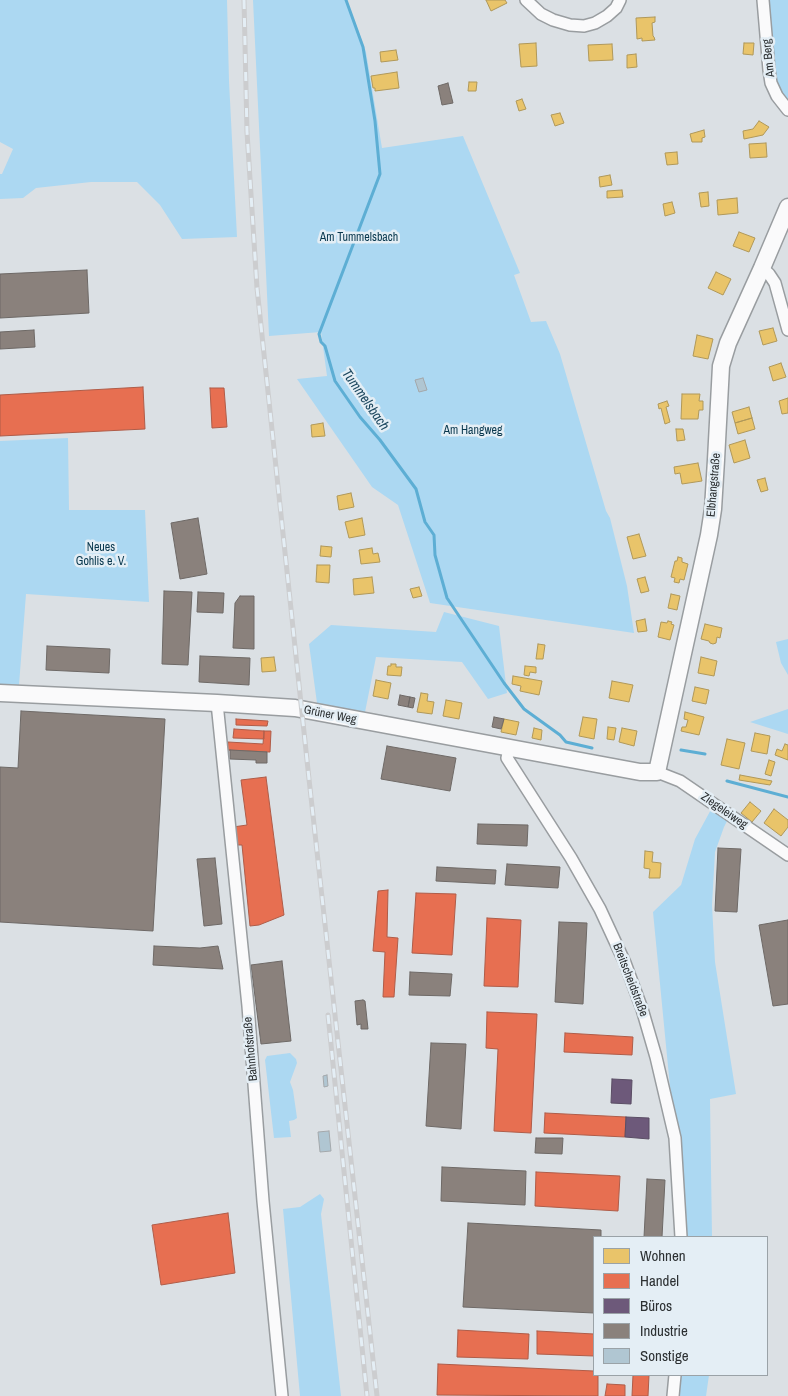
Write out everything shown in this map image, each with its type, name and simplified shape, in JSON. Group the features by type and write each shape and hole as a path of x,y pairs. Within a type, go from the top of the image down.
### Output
{"street":[{"path":"526,0 541,14 553,20 570,25 584,26 595,23 607,16 616,8 620,0"},
{"name":"Am Berg","path":"764,0 770,77 777,96 788,110"},
{"name":"Elbhangstraße","path":"657,772 709,536 713,509 721,366 728,343 788,206"},
{"path":"762,268 775,283 788,330"},
{"name":"Grüner Weg","path":"0,694 217,703 302,709 640,772 657,772"},
{"name":"Bahnhofstraße","path":"217,703 248,1006 264,1208 282,1396"},
{"name":"Breitscheidstraße","path":"509,748 507,758 571,858 600,909 625,963 642,1009 656,1057 675,1138 681,1236"},
{"name":"Ziegeleiweg","path":"657,772 680,781 788,856"},
{"path":"673,1396 675,1376"}],"green space":[{"path":"0,0 227,0 237,237 182,239 160,205 137,182 91,182 36,188 23,198 0,199 0,174 2,174 13,149 0,142"},
{"path":"253,0 347,0 366,52 382,148 463,136 520,273 514,275 531,322 546,321 560,354 606,511 610,518 627,586 634,633 430,603 398,505 372,487 297,379 327,376 321,332 269,336"},
{"path":"769,0 788,0 788,102 776,79"},
{"name":"Neues Gohlis e. V.","path":"68,438 69,510 145,510 149,602 26,594 19,685 0,684 0,441"},
{"path":"444,612 499,626 507,693 488,699 462,662 376,657 365,712 317,703 309,644 331,625 436,632"},
{"path":"788,639 788,675 781,663 776,642"},
{"path":"788,709 788,734 750,722"},
{"path":"714,804 730,815 715,852 712,905 715,962 736,1094 710,1099 712,1236 681,1236 675,1138 653,912 681,885 695,839"},
{"path":"290,1053 297,1063 290,1082 297,1118 289,1121 291,1137 274,1138 265,1060 267,1056"},
{"path":"320,1194 324,1199 321,1214 341,1396 300,1396 283,1209 300,1207"},
{"path":"675,1376 709,1376 706,1396 673,1396"}],"building: Wohnen":[{"path":"486,0 505,0 507,3 491,11"},
{"path":"655,17 655,22 652,23 655,40 642,41 642,38 637,39 636,18"},
{"path":"536,43 537,66 521,67 519,44"},
{"path":"744,43 754,43 753,55 743,54"},
{"path":"612,44 613,60 589,61 588,45"},
{"path":"396,50 398,60 381,62 380,52"},
{"path":"636,54 637,67 627,68 627,55"},
{"path":"397,72 399,88 375,91 371,76"},
{"path":"469,82 477,82 476,91 468,91"},
{"path":"522,99 526,109 519,111 516,101"},
{"path":"560,113 564,123 555,126 551,115"},
{"path":"759,121 769,127 763,135 744,139 743,131 753,129"},
{"path":"704,130 705,137 702,138 702,142 692,142 690,134"},
{"path":"766,143 767,157 750,158 749,144"},
{"path":"677,152 678,164 667,165 665,153"},
{"path":"610,175 612,185 600,187 599,177"},
{"path":"622,190 623,197 607,198 607,191"},
{"path":"708,192 709,206 701,207 699,193"},
{"path":"737,198 738,213 718,215 717,200"},
{"path":"672,202 675,213 665,216 663,204"},
{"path":"739,232 755,238 749,252 733,246"},
{"path":"716,272 731,279 723,295 708,288"},
{"path":"773,328 777,341 763,345 759,331"},
{"path":"697,335 713,339 708,359 693,356"},
{"path":"781,363 786,377 773,381 769,367"},
{"path":"682,394 700,394 699,401 703,401 703,410 699,410 698,419 681,419"},
{"path":"788,398 788,413 782,414 779,401"},
{"path":"667,401 669,406 666,407 670,422 665,424 661,408 659,409 658,404"},
{"path":"749,407 752,418 735,423 732,412"},
{"path":"752,418 755,429 738,434 735,423"},
{"path":"323,423 325,436 312,437 311,425"},
{"path":"676,429 683,429 685,440 677,441"},
{"path":"745,440 750,458 734,463 729,445"},
{"path":"698,463 702,481 682,484 680,473 675,474 674,467"},
{"path":"765,478 768,490 761,492 757,480"},
{"path":"351,493 354,507 339,510 337,496"},
{"path":"362,518 365,535 349,538 345,522"},
{"path":"639,534 646,556 633,559 627,537"},
{"path":"321,546 332,547 331,557 320,556"},
{"path":"372,548 373,554 378,553 380,562 361,564 359,550"},
{"path":"678,557 682,558 682,562 688,564 684,580 680,579 679,583 674,582 675,578 671,577 675,561 677,561"},
{"path":"317,565 330,565 329,583 316,582"},
{"path":"372,577 374,593 354,595 353,579"},
{"path":"645,577 649,591 641,593 637,579"},
{"path":"419,587 422,596 413,598 410,589"},
{"path":"671,594 680,596 677,610 668,608"},
{"path":"645,619 647,631 638,632 636,621"},
{"path":"668,621 674,625 670,640 658,637 661,622 667,623"},
{"path":"705,624 722,628 720,638 717,637 716,643 713,644 701,639"},
{"path":"538,644 545,645 543,659 536,659"},
{"path":"274,657 276,671 262,672 261,658"},
{"path":"701,657 717,661 714,676 698,673"},
{"path":"391,664 396,664 396,667 402,667 401,676 387,675 388,666 391,666"},
{"path":"525,666 536,667 536,673 530,672 529,676 524,675"},
{"path":"513,676 542,681 539,695 520,691 521,686 512,684"},
{"path":"376,680 391,683 388,699 373,696"},
{"path":"612,681 633,685 629,702 609,698"},
{"path":"695,687 709,690 706,704 692,701"},
{"path":"421,693 428,694 427,701 434,702 432,714 417,712"},
{"path":"446,700 462,703 459,719 443,716"},
{"path":"685,712 704,717 699,735 681,731 682,727 686,727 688,720 684,719"},
{"path":"583,717 597,719 594,739 579,736"},
{"path":"504,719 519,722 516,735 501,732"},
{"path":"608,727 616,728 614,740 607,739"},
{"path":"534,728 542,730 541,740 532,738"},
{"path":"622,728 637,731 634,746 619,742"},
{"path":"755,733 770,736 767,754 751,751"},
{"path":"727,739 745,743 739,769 721,765"},
{"path":"785,744 788,745 788,760 775,755 777,749 782,751"},
{"path":"769,760 775,762 771,776 765,774"},
{"path":"740,775 772,781 770,785 739,780"},
{"path":"750,802 761,811 752,822 741,813"},
{"path":"774,809 788,820 788,827 781,836 764,823"},
{"path":"645,851 653,852 652,862 661,863 660,878 649,878 650,869 644,868"}],"building: Handel":[{"path":"143,387 145,429 0,436 0,395"},
{"path":"210,388 224,388 227,427 212,428"},
{"path":"236,719 268,721 267,726 236,725"},
{"path":"234,729 264,731 264,739 233,738"},
{"path":"264,731 271,731 270,752 227,750 228,742 263,744"},
{"path":"266,777 284,915 259,925 250,926 242,845 235,845 233,827 247,825 241,780"},
{"path":"388,890 387,937 398,938 394,997 383,997 385,952 373,951 378,891"},
{"path":"416,893 456,894 452,955 412,953"},
{"path":"487,918 521,920 518,987 484,986"},
{"path":"487,1012 537,1014 531,1133 494,1131 498,1049 486,1048"},
{"path":"565,1033 633,1037 632,1055 564,1052"},
{"path":"545,1113 626,1117 625,1137 544,1133"},
{"path":"536,1172 620,1176 618,1211 535,1206"},
{"path":"228,1213 235,1273 161,1285 152,1225"},
{"path":"458,1330 529,1334 528,1359 457,1357"},
{"path":"537,1331 593,1334 593,1356 537,1354"},
{"path":"438,1364 593,1371 593,1376 598,1376 598,1396 437,1395"},
{"path":"633,1376 649,1376 648,1396 632,1396"},
{"path":"607,1384 625,1385 625,1396 605,1396"}],"building: Büros":[{"path":"612,1079 632,1080 631,1104 611,1103"},
{"path":"626,1117 649,1118 649,1139 625,1137"}],"building: Industrie":[{"path":"448,83 453,103 442,105 438,86"},
{"path":"87,270 89,313 0,318 0,274"},
{"path":"34,330 35,347 0,349 0,332"},
{"path":"198,518 207,574 180,579 171,523"},
{"path":"164,591 192,592 188,665 162,664"},
{"path":"198,592 224,593 223,613 197,612"},
{"path":"240,596 254,596 254,649 233,648 235,603"},
{"path":"47,646 110,649 109,673 46,670"},
{"path":"200,656 250,658 249,685 199,682"},
{"path":"400,695 410,697 408,707 398,705"},
{"path":"410,697 415,698 413,708 408,707"},
{"path":"21,711 165,719 153,931 0,922 0,767 18,768"},
{"path":"494,717 504,719 501,729 492,727"},
{"path":"387,746 456,758 450,791 381,779"},
{"path":"230,750 267,752 267,763 256,763 256,760 230,759"},
{"path":"478,824 528,825 527,846 477,844"},
{"path":"718,848 741,849 737,912 715,911"},
{"path":"215,858 222,924 204,926 197,859"},
{"path":"507,864 560,867 558,888 505,885"},
{"path":"437,867 496,870 495,884 436,881"},
{"path":"788,920 788,1004 773,1006 759,925"},
{"path":"559,922 587,923 583,1004 555,1002"},
{"path":"154,946 200,948 218,946 223,969 153,965"},
{"path":"282,961 291,1041 261,1044 251,965"},
{"path":"410,972 452,974 450,996 409,995"},
{"path":"355,1001 365,1001 368,1029 361,1029 361,1024 357,1025"},
{"path":"431,1043 466,1044 461,1129 426,1126"},
{"path":"536,1138 563,1138 562,1154 535,1153"},
{"path":"442,1167 526,1171 525,1205 441,1201"},
{"path":"647,1179 665,1180 662,1236 644,1236"},
{"path":"468,1223 601,1230 601,1236 593,1236 593,1313 463,1307"}],"building: Sonstige":[{"path":"423,378 427,390 419,392 415,380"},
{"path":"327,1075 328,1086 324,1087 323,1076"},
{"path":"329,1131 331,1151 320,1152 318,1132"}],"waterway":[{"name":"Tummelsbach","path":"346,0 363,47 375,121 380,174 319,334 321,342 325,346 335,381 360,417 380,440 416,489 425,522 434,535 435,555 447,598 504,683 524,709 560,735 566,742 592,748"},
{"name":"Tummelsbach","path":"681,750 705,754"},
{"name":"Tummelsbach","path":"727,781 788,797"}],"railway":[{"path":"244,0 247,132 257,288 377,1396"},
{"path":"328,1015 367,1396"}],"park label":[{"name":"Am Tummelsbach","path":"359,238"},
{"name":"Am Hangweg","path":"473,431"}]}
